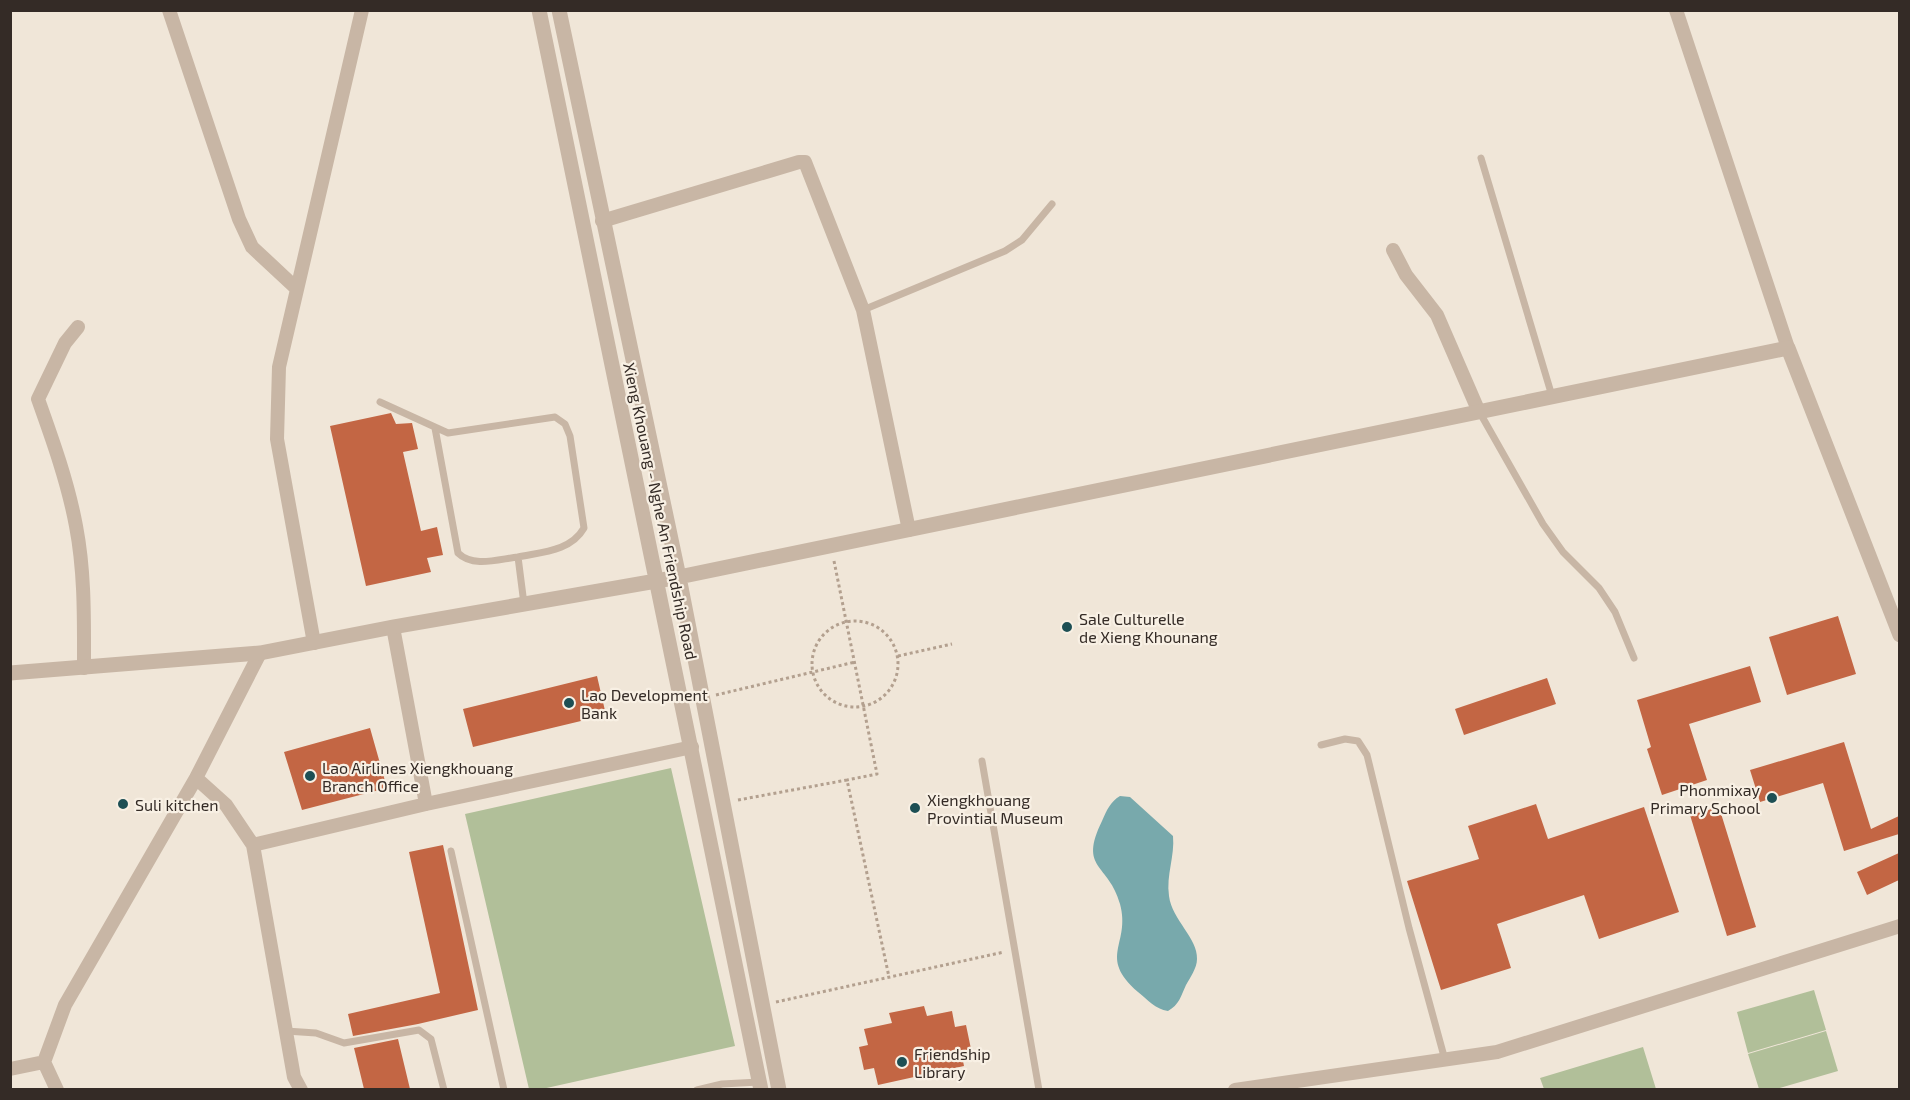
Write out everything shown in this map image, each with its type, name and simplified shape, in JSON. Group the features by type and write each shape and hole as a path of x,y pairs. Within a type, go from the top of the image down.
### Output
{"street":[{"path":"169,10 239,219 252,247 297,289"},
{"path":"314,643 277,439 279,367 362,10"},
{"name":"Xieng Khouang - Nghe An Friendship Road","path":"539,10 760,1086"},
{"name":"Xieng Khouang - Nghe An Friendship Road","path":"559,10 679,577 779,1089"},
{"path":"1676,10 1788,348 1899,635"},
{"path":"602,221 805,162 863,310 909,530"},
{"path":"1393,250 1406,275 1437,315 1479,412"},
{"path":"78,327 65,343 38,399 62,468 76,527 83,599 84,668"},
{"path":"10,673 260,653 393,627 679,577 1788,348"},
{"path":"393,627 426,804"},
{"path":"57,1089 44,1062 65,1005 196,778 260,653"},
{"path":"253,845 426,804 692,747"},
{"path":"196,778 226,805 253,845 294,1077 301,1089"},
{"path":"1234,1089 1497,1052 1899,926"},
{"path":"10,1069 44,1062"}],"lane":[{"path":"1481,158 1552,396"},
{"path":"863,310 1005,251 1022,240 1052,204"},
{"path":"380,402 448,433 555,417 565,424 570,436 584,528 578,539 570,544 518,557 475,562 465,560 458,554 435,428"},
{"path":"1479,412 1543,524 1563,552 1599,588 1615,612 1634,658"},
{"path":"518,557 524,604"},
{"path":"1321,745 1345,739 1358,741 1367,755 1409,928 1445,1060"},
{"path":"982,761 1039,1089"},
{"path":"451,851 504,1089"},
{"path":"286,1031 316,1033 344,1043 419,1030 431,1038 444,1089"},
{"path":"698,1089 722,1084 760,1086"}],"path":[{"path":"723,803 877,774 831,546"},
{"path":"860,620 885,632 898,656 899,669 891,688 877,702 864,707 850,707 825,696 812,672 812,659 819,640 834,626 846,621 860,620"},
{"path":"898,656 952,644"},
{"path":"703,698 855,662"},
{"path":"847,780 889,977"},
{"path":"763,1005 1015,950"}],"green space":[{"path":"671,768 735,1046 542,1089 529,1089 465,814"},
{"path":"1814,990 1826,1030 1748,1053 1737,1012"},
{"path":"1826,1031 1838,1071 1776,1089 1759,1089 1748,1054"},
{"path":"1643,1047 1656,1089 1544,1089 1540,1078"}],"water":[{"path":"1120,796 1130,797 1173,836 1169,896 1171,905 1196,951 1197,962 1179,1000 1168,1011 1155,1006 1138,992 1119,969 1117,959 1122,930 1120,904 1115,891 1094,858 1095,837 1107,810"}],"building":[{"path":"391,413 396,424 412,423 418,449 403,452 421,531 437,527 443,555 427,558 431,572 366,586 330,426"},
{"path":"1838,616 1856,674 1787,695 1769,637"},
{"path":"1750,666 1761,702 1689,724 1707,780 1662,795 1647,749 1651,747 1637,700"},
{"path":"597,676 606,715 473,747 463,709"},
{"path":"1547,678 1556,704 1464,735 1455,709"},
{"path":"370,728 387,788 302,810 284,752"},
{"path":"1844,742 1871,829 1899,816 1899,834 1844,851 1823,783 1760,802 1750,770"},
{"path":"1536,804 1548,839 1644,807 1679,912 1599,939 1584,895 1497,924 1511,968 1441,990 1407,881 1479,859 1468,826"},
{"path":"1719,807 1756,927 1727,936 1690,815"},
{"path":"443,845 478,1010 353,1036 348,1014 440,993 409,852"},
{"path":"1899,853 1899,880 1867,895 1857,872"},
{"path":"924,1006 927,1016 952,1011 955,1027 966,1025 971,1049 961,1051 964,1066 878,1085 874,1068 864,1070 859,1047 868,1045 864,1029 892,1023 889,1013"},
{"path":"398,1039 410,1089 364,1089 354,1048"}],"place":[{"name":"Sale Culturelle de Xieng Khounang","path":"1067,627"},
{"name":"Lao Development Bank","path":"569,703"},
{"name":"Lao Airlines Xiengkhouang Branch Office","path":"310,776"},
{"name":"Phonmixay Primary School","path":"1772,798"},
{"name":"Suli kitchen","path":"123,804"},
{"name":"Xiengkhouang Provintial Museum","path":"915,808"},
{"name":"Friendship Library","path":"902,1062"}]}
